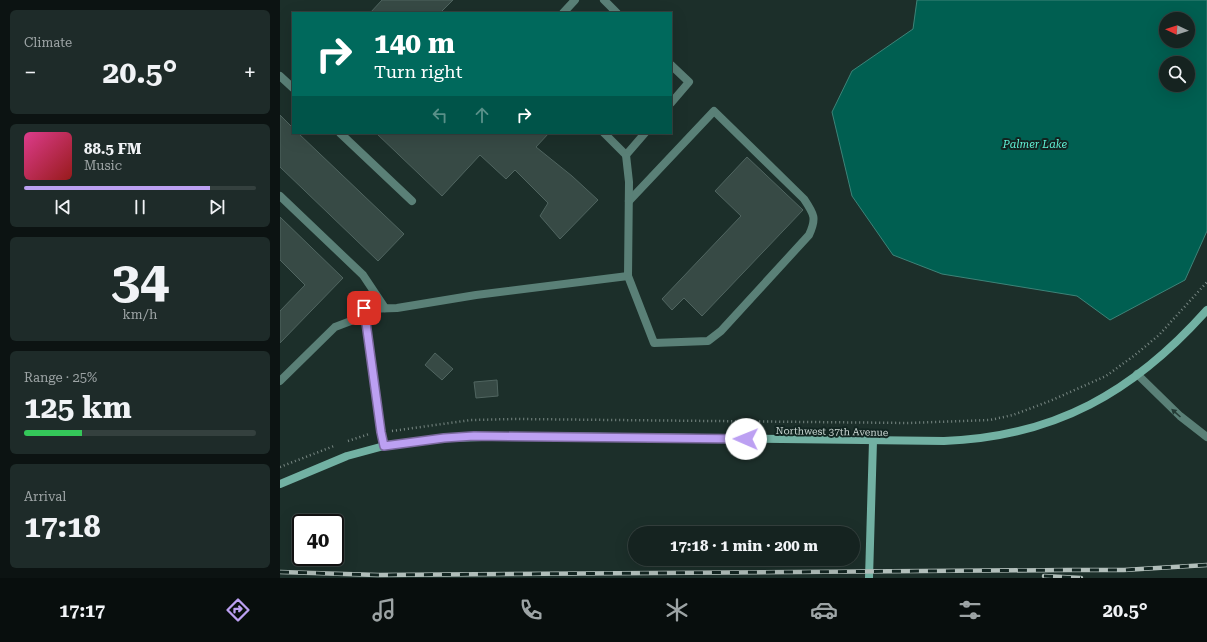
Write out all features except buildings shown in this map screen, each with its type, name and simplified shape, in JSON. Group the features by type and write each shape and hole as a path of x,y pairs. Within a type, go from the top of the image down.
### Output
{"street":[{"path":"564,12 575,0"},
{"path":"604,0 616,12"},
{"path":"672,66 689,82 672,102"},
{"path":"280,76 292,87"},
{"path":"605,134 626,155 629,201 628,276 654,343 708,341 721,331 809,235 815,223 813,212 804,199 714,111 629,201"},
{"path":"341,134 412,201"},
{"path":"626,155 644,134"},
{"path":"280,196 363,275 385,308"},
{"path":"384,446 364,308 397,308 476,294 628,276"},
{"name":"Northwest 37th Avenue","path":"280,484 347,456 384,446 444,438 474,436 873,441 971,440 1022,431 1070,415 1093,404 1116,390 1174,345 1207,310"},
{"path":"280,380 335,327 364,316"},
{"path":"1138,374 1180,416 1207,437"},
{"path":"869,578 873,441"}],"path":[{"path":"345,442 381,432 464,421 486,420 908,423 990,420 1013,415 1050,401 1106,376 1136,355 1159,335 1207,282"},
{"path":"280,468 338,445"}],"water":[{"name":"Palmer Lake","path":"917,0 1207,0 1207,231 1185,280 1110,320 1077,296 942,274 893,255 852,196 832,112 852,71 913,29"}],"railway":[{"path":"280,572 378,575 1124,570 1207,565"},
{"path":"1044,576 1081,578"}],"route":[{"path":"364,308 365,325 384,446 444,438 474,436 746,439"}]}
